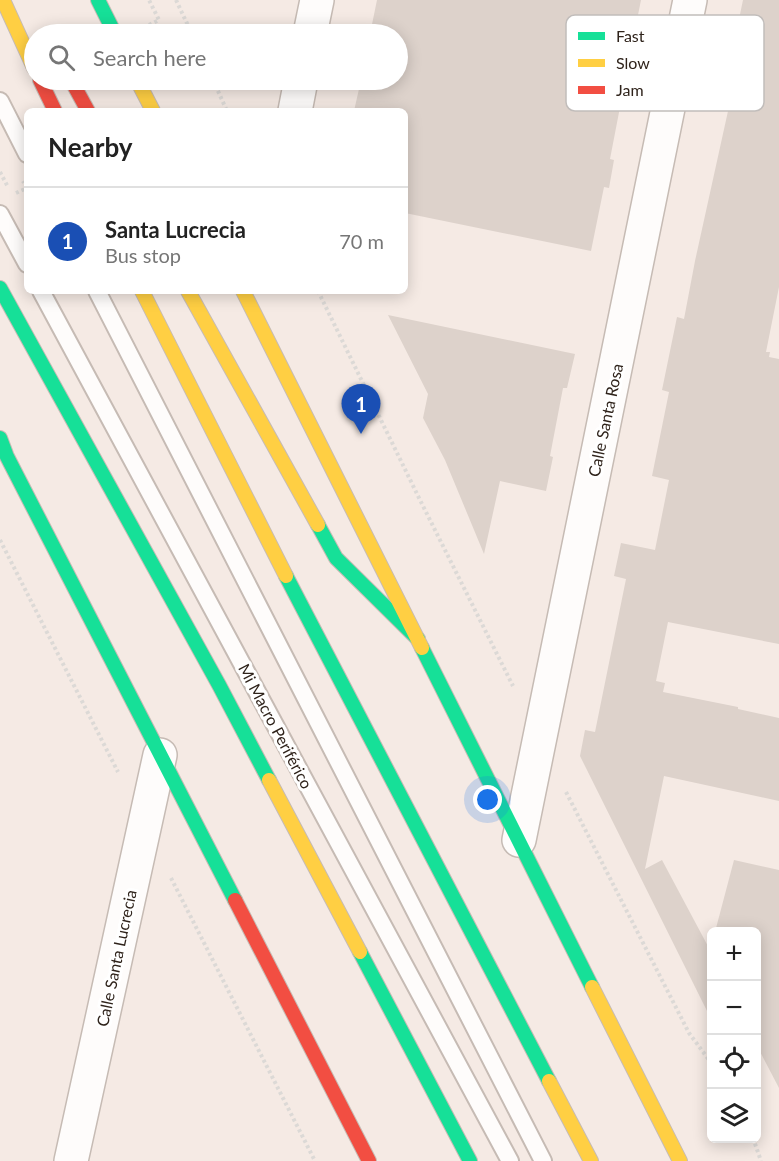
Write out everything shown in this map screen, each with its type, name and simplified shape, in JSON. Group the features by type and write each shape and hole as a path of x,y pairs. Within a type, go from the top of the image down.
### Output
{"main road":[{"path":"5,0 28,24"},
{"path":"5,0 24,45"},
{"path":"98,0 110,24"},
{"path":"45,90 54,108"},
{"path":"76,90 86,108"},
{"path":"142,90 151,108"},
{"path":"2,291 219,685 470,1161"},
{"path":"144,294 316,636 591,1161"},
{"path":"190,294 336,558 418,639"},
{"path":"252,298 418,639 680,1161"},
{"path":"0,438 3,449 369,1161"}],"street":[{"path":"312,24 317,0"},
{"name":"Calle Santa Rosa","path":"687,15 690,0"},
{"path":"296,108 299,90"},
{"name":"Calle Santa Rosa","path":"519,840 667,111"},
{"name":"Calle Santa Lucrecia","path":"71,1161 160,755"}],"lane":[{"path":"0,101 24,148"},
{"path":"0,214 24,258"},
{"name":"Mi Macro Periférico","path":"43,294 510,1161"},
{"path":"99,294 543,1161"}],"path":[{"path":"176,0 187,24"},
{"path":"218,90 226,108"},
{"path":"319,294 513,686"},
{"path":"565,789 689,1033 707,1058"},
{"path":"755,1143 761,1161"}],"building":[{"path":"377,0 641,0 638,15 566,15 566,111 619,111 610,159 614,160 609,188 604,187 591,251 408,214 408,108 355,108 359,90 408,90 408,24 372,24"},
{"path":"743,0 779,0 779,287 766,352 770,352 769,357 779,359 779,644 668,622 656,681 665,683 663,692 779,718 779,801 664,776 645,869 662,860 707,944 707,1011 580,756 585,730 595,732 626,579 614,576 621,543 655,550 669,480 652,476 669,392 662,390 677,317 684,319 728,111 764,111 764,15 740,15"},
{"path":"388,315 575,354 567,388 563,388 546,491 500,481 484,554 445,460 423,418 428,394"},
{"path":"734,860 779,870 779,1088 761,1054 761,927 716,927"}],"traffic: fast":[{"path":"98,0 110,24"},
{"path":"0,288 269,780"},
{"path":"0,438 6,454"},
{"path":"0,443 235,900"},
{"path":"318,525 336,558 418,639"},
{"path":"286,576 549,1081"},
{"path":"422,648 592,987"},
{"path":"360,952 470,1161"}],"traffic: slow":[{"path":"3,0 24,46"},
{"path":"142,90 151,108"},
{"path":"144,294 286,576"},
{"path":"190,294 318,525"},
{"path":"245,294 422,648"},
{"path":"269,780 360,952"},
{"path":"592,987 680,1161"},
{"path":"549,1081 591,1161"}],"traffic: jam":[{"path":"45,90 54,108"},
{"path":"76,90 86,108"},
{"path":"235,900 369,1161"}],"place":[{"name":"Santa Lucrecia","path":"361,434"}]}
